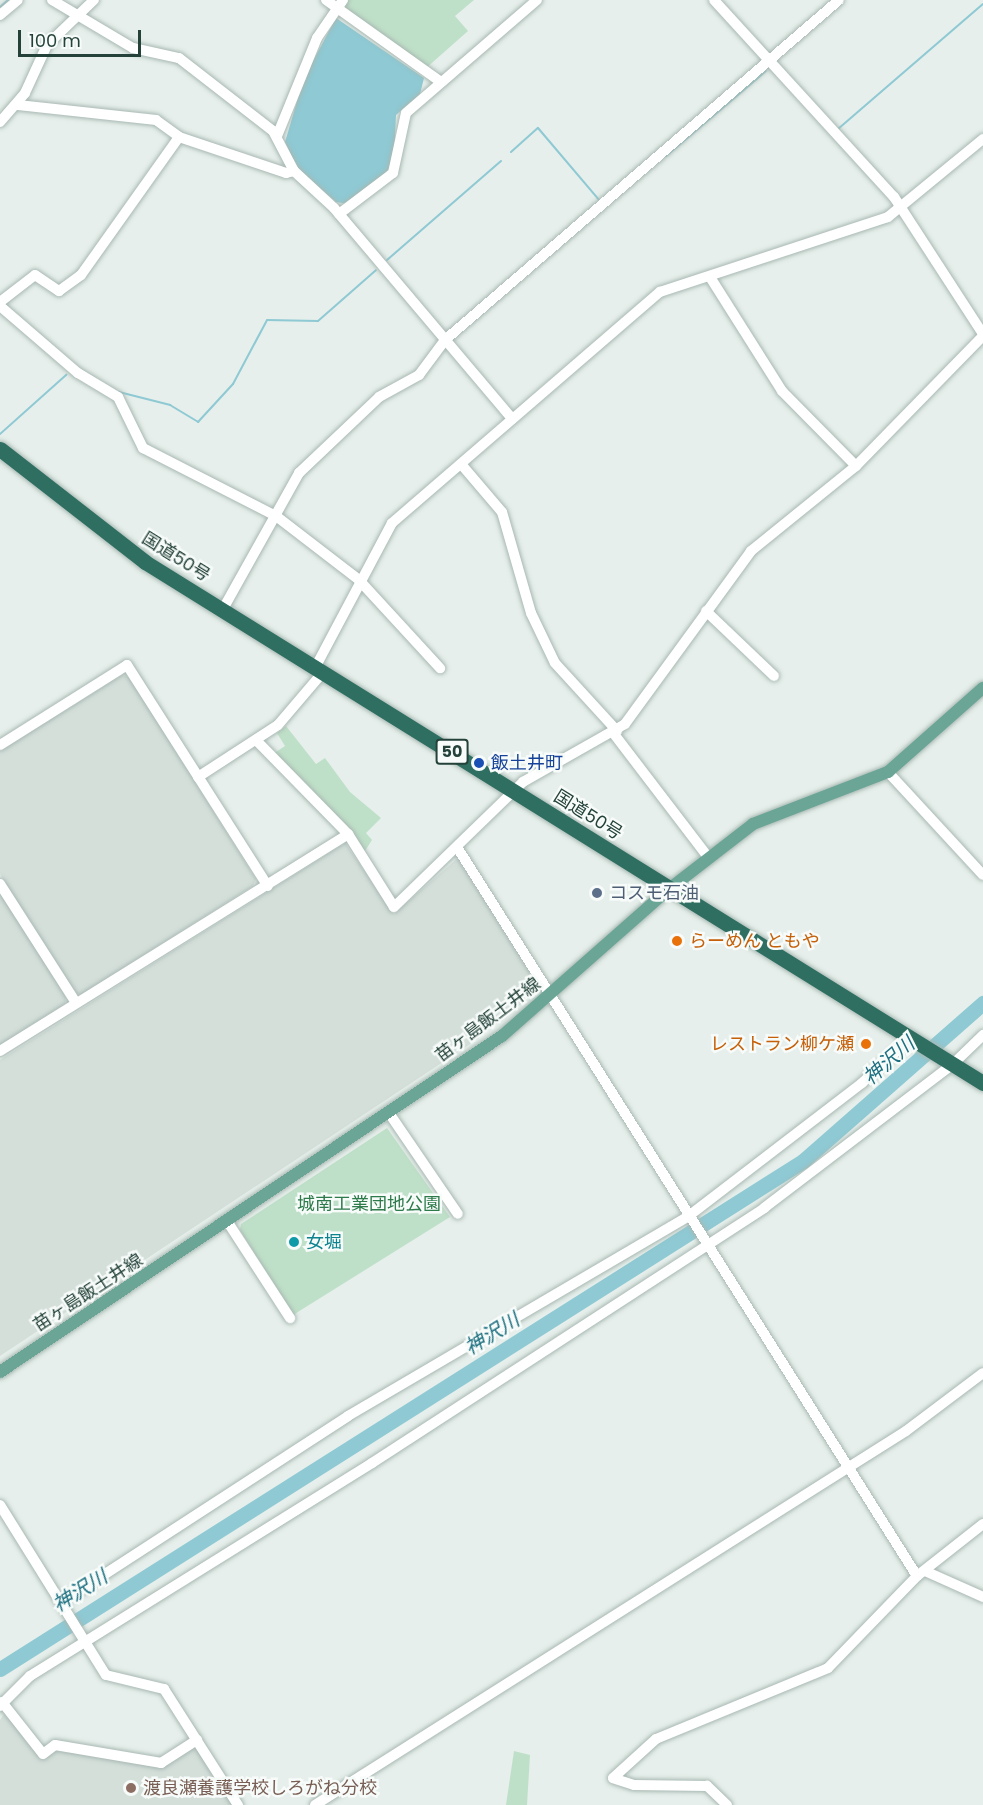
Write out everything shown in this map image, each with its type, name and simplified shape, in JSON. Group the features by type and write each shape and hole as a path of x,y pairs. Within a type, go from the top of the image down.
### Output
{"highway":[{"name":"国道50号","path":"0,448 119,545 983,1083"}],"main road":[{"name":"苗ヶ島飯土井線","path":"0,1372 389,1113 551,996 669,889 753,824 888,772 983,688"}],"street":[{"path":"0,15 18,0"},
{"path":"52,0 133,48 179,57 277,136 294,171 339,214 512,419"},
{"path":"0,122 18,105 47,45 94,0"},
{"path":"326,0 335,11 441,82"},
{"path":"277,136 311,50 343,0"},
{"path":"339,214 393,174 402,119 441,82 537,0"},
{"path":"256,740 348,834 394,907 523,783 615,733 665,674 706,611 751,551 856,466 983,335 902,207 714,0"},
{"path":"223,609 299,473 379,397 419,375 445,340 839,0"},
{"path":"18,105 156,120 179,137 286,173 294,171"},
{"path":"179,137 81,275 59,291 35,275 0,304 78,372 118,398 143,448 276,516 359,580 440,668"},
{"path":"198,777 278,726 320,669 359,580 392,523 660,292 877,222 902,207 983,139"},
{"path":"710,277 782,391 856,466"},
{"path":"461,464 502,512 531,613 555,663 615,733 708,857"},
{"path":"706,611 774,676"},
{"path":"0,745 126,665 268,886"},
{"path":"888,772 983,875"},
{"path":"0,1051 348,834"},
{"path":"457,847 847,1467 921,1573 983,1597"},
{"path":"0,884 76,1003"},
{"path":"197,1740 161,1762 56,1745 43,1754 1,1704 30,1676 84,1638 707,1244 983,1035"},
{"path":"63,1605 348,1416 691,1217 862,1083 913,1039"},
{"path":"389,1113 458,1214"},
{"path":"227,1221 290,1318"},
{"path":"315,1805 847,1467 983,1373"},
{"path":"0,1505 106,1675 164,1689 238,1805"},
{"path":"727,1805 707,1786 634,1785 613,1778 656,1739 828,1668 921,1573 983,1524"}],"shaded area":[{"path":"122,675 129,677 256,879 253,886 82,994 76,993 0,874 0,751"},
{"path":"345,843 394,914 459,857 541,988 476,1040 0,1356 0,1060"},
{"path":"0,892 66,997 65,1004 0,1045"},
{"path":"6,1711 43,1760 57,1750 162,1766 194,1745 235,1805 0,1805 0,1720"}],"green space":[{"path":"346,0 474,0 455,16 468,31 425,69 341,8"},
{"path":"286,726 316,764 325,758 350,792 381,818 366,833 372,840 365,851 350,829 273,754 285,746 277,733"},
{"name":"城南工業団地公園","path":"387,1128 450,1217 293,1315 240,1230 241,1224"},
{"path":"514,1751 530,1755 527,1805 506,1805"}],"water":[{"path":"336,18 424,78 420,94 396,115 394,158 385,175 348,204 336,202 297,168 285,142 304,78"}],"waterway":[{"path":"0,7 8,0"},
{"path":"838,129 983,4"},
{"path":"666,156 766,71"},
{"path":"511,152 538,128 599,200"},
{"path":"387,260 501,161"},
{"path":"119,392 170,405 198,422 233,384 267,320 318,321 376,270"},
{"path":"0,434 66,375"},
{"name":"神沢川","path":"0,1669 803,1161 983,1003"}],"place":[{"name":"飯土井町","path":"479,763"},
{"name":"コスモ石油","path":"597,893"},
{"name":"らーめん ともや","path":"677,941"},
{"name":"レストラン柳ケ瀬","path":"866,1044"},
{"name":"女堀","path":"294,1242"},
{"name":"渡良瀬養護学校しろがね分校","path":"131,1788"}]}
